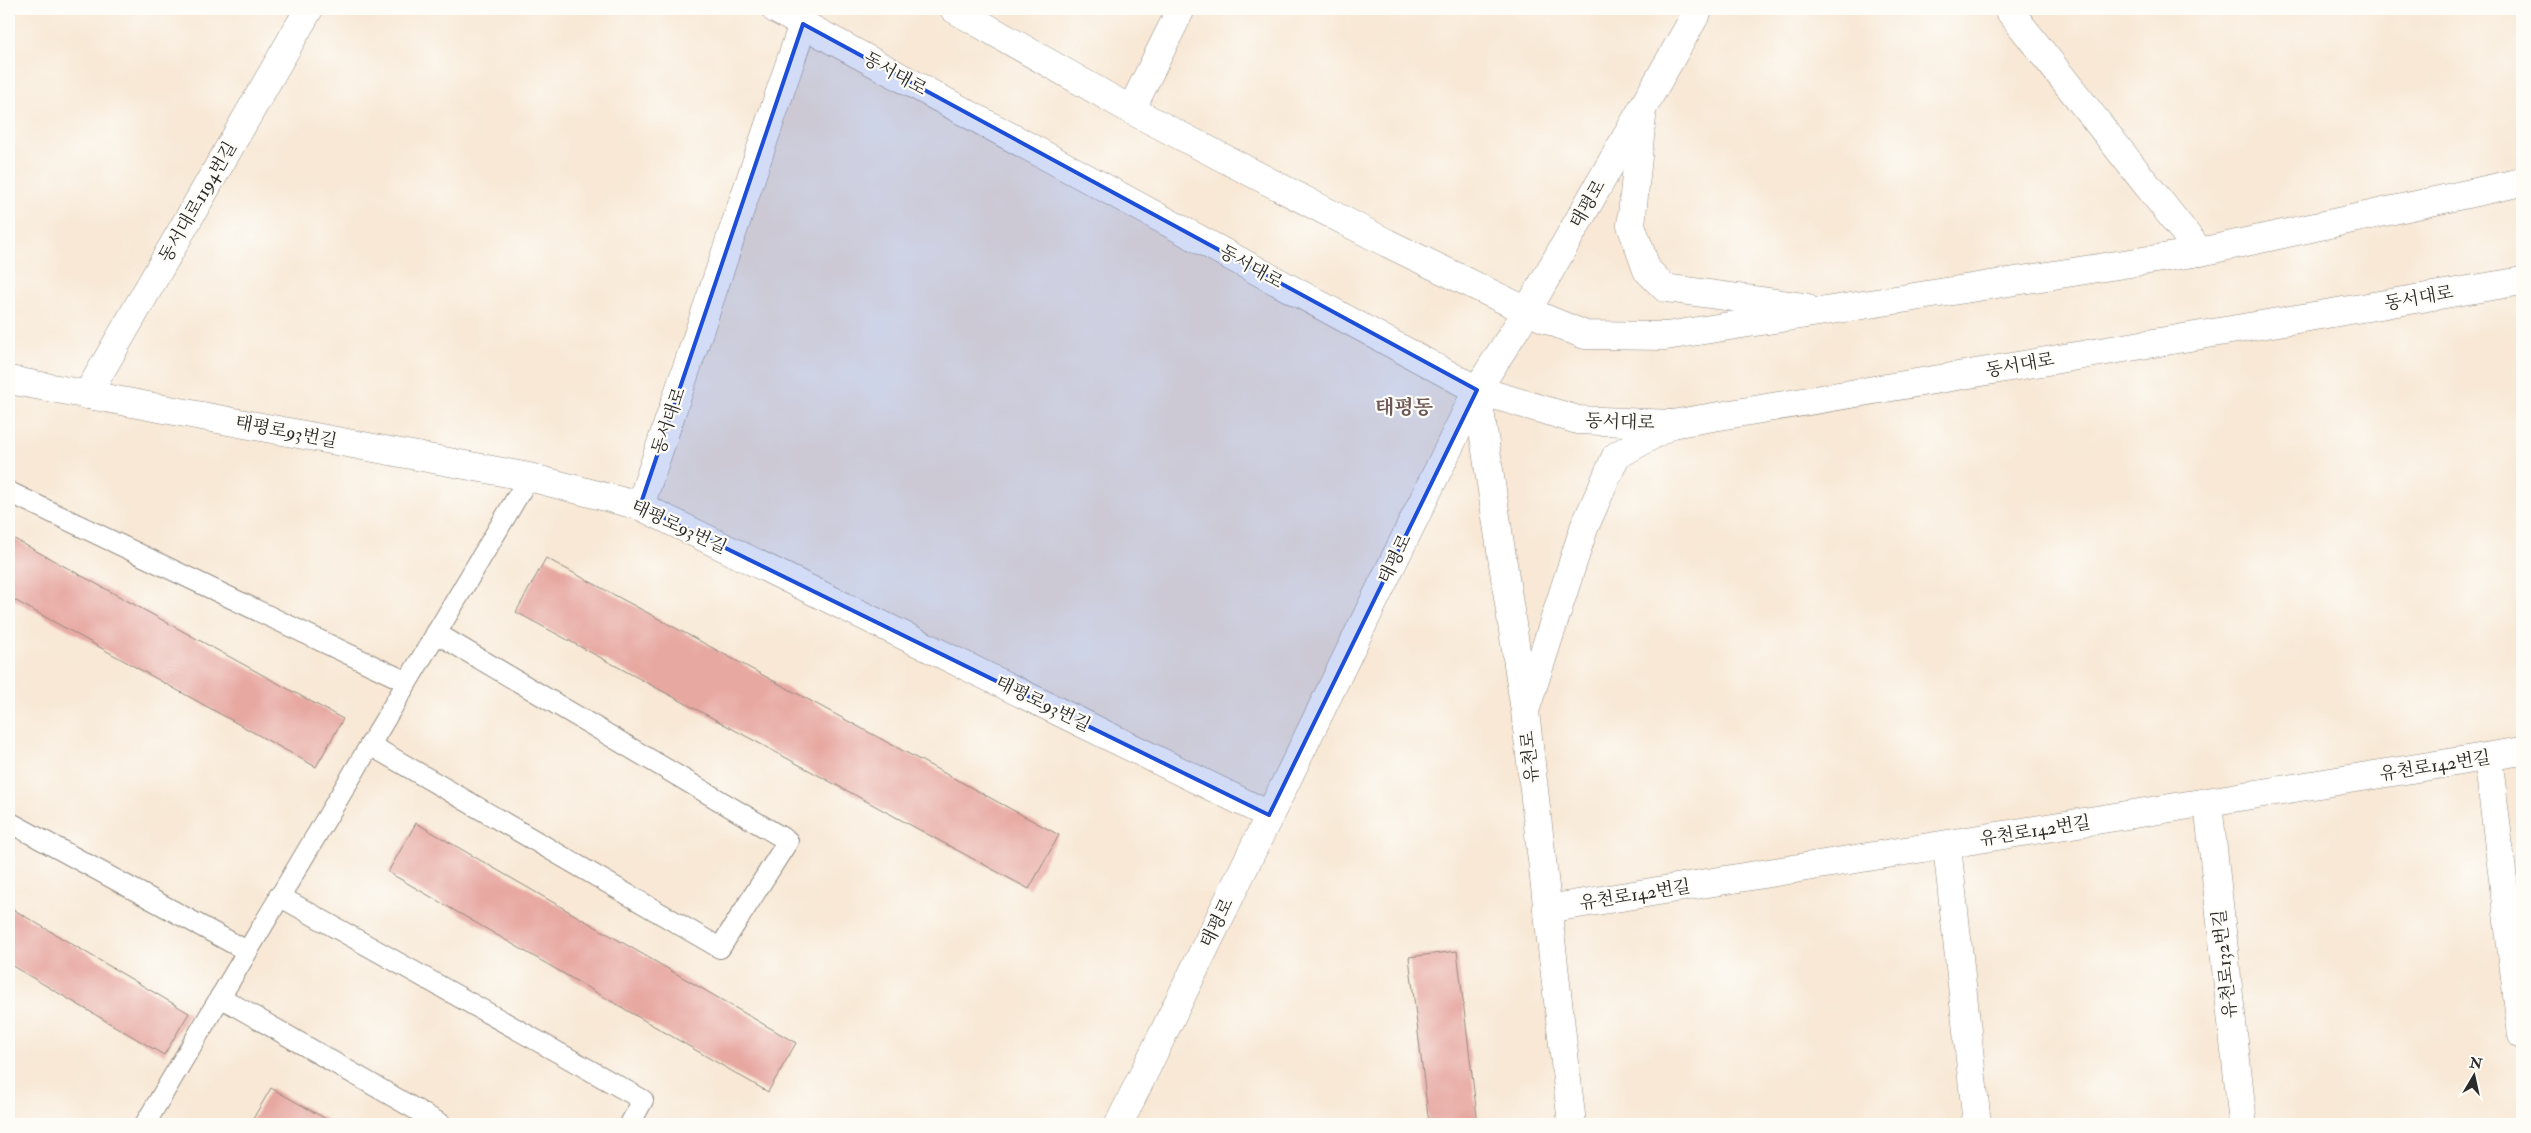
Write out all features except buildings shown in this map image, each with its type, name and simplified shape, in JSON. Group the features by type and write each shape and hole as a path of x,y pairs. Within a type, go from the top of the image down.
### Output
{"street":[{"name":"동서대로1194번길","path":"87,395 309,9"},
{"name":"동서대로","path":"775,9 1477,390 1578,420 1672,424 2522,281"},
{"path":"954,9 1131,110 1387,243 1527,311 1585,335 1666,336 1836,311 2200,252 2522,182"},
{"path":"1131,110 1181,9"},
{"name":"태평로","path":"1119,1124 1477,390 1527,311 1699,9"},
{"path":"2008,9 2200,252"},
{"name":"동서대로","path":"640,506 803,24"},
{"path":"1643,107 1631,225 1647,270 1665,288 1836,311"},
{"name":"태평로93번길","path":"9,380 529,477 640,506 1269,815"},
{"name":"유천로","path":"1477,390 1525,711 1572,1124"},
{"path":"1525,711 1584,528 1616,456 1672,424"},
{"name":"유천로142번길","path":"1547,909 1947,846 2522,751"},
{"path":"2488,757 2501,877 2522,1035"},
{"name":"유천로132번길","path":"2208,803 2243,1124"},
{"path":"1947,846 1976,1124"}],"lane":[{"path":"145,1124 529,477"},
{"path":"9,492 408,682"},
{"path":"370,745 720,948 788,841 436,633"},
{"path":"9,822 247,951"},
{"path":"280,896 643,1100 630,1124"},
{"path":"220,997 441,1124"}],"highlighted area":[{"path":"803,24 1477,390 1269,815 640,506"}],"district":[{"name":"태평동","path":"1404,407"}]}
